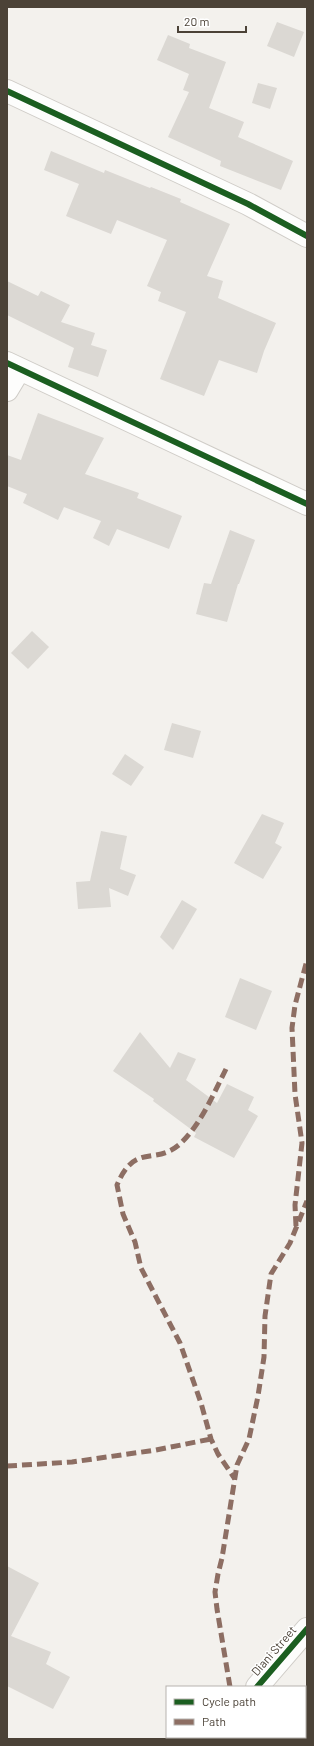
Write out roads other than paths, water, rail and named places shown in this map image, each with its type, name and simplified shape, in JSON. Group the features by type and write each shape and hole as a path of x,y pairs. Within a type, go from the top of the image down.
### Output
{"street":[{"path":"7,91 248,204 307,236"},
{"path":"7,390 13,366 307,504"},
{"name":"Diani Street","path":"258,1686 307,1629"}]}
